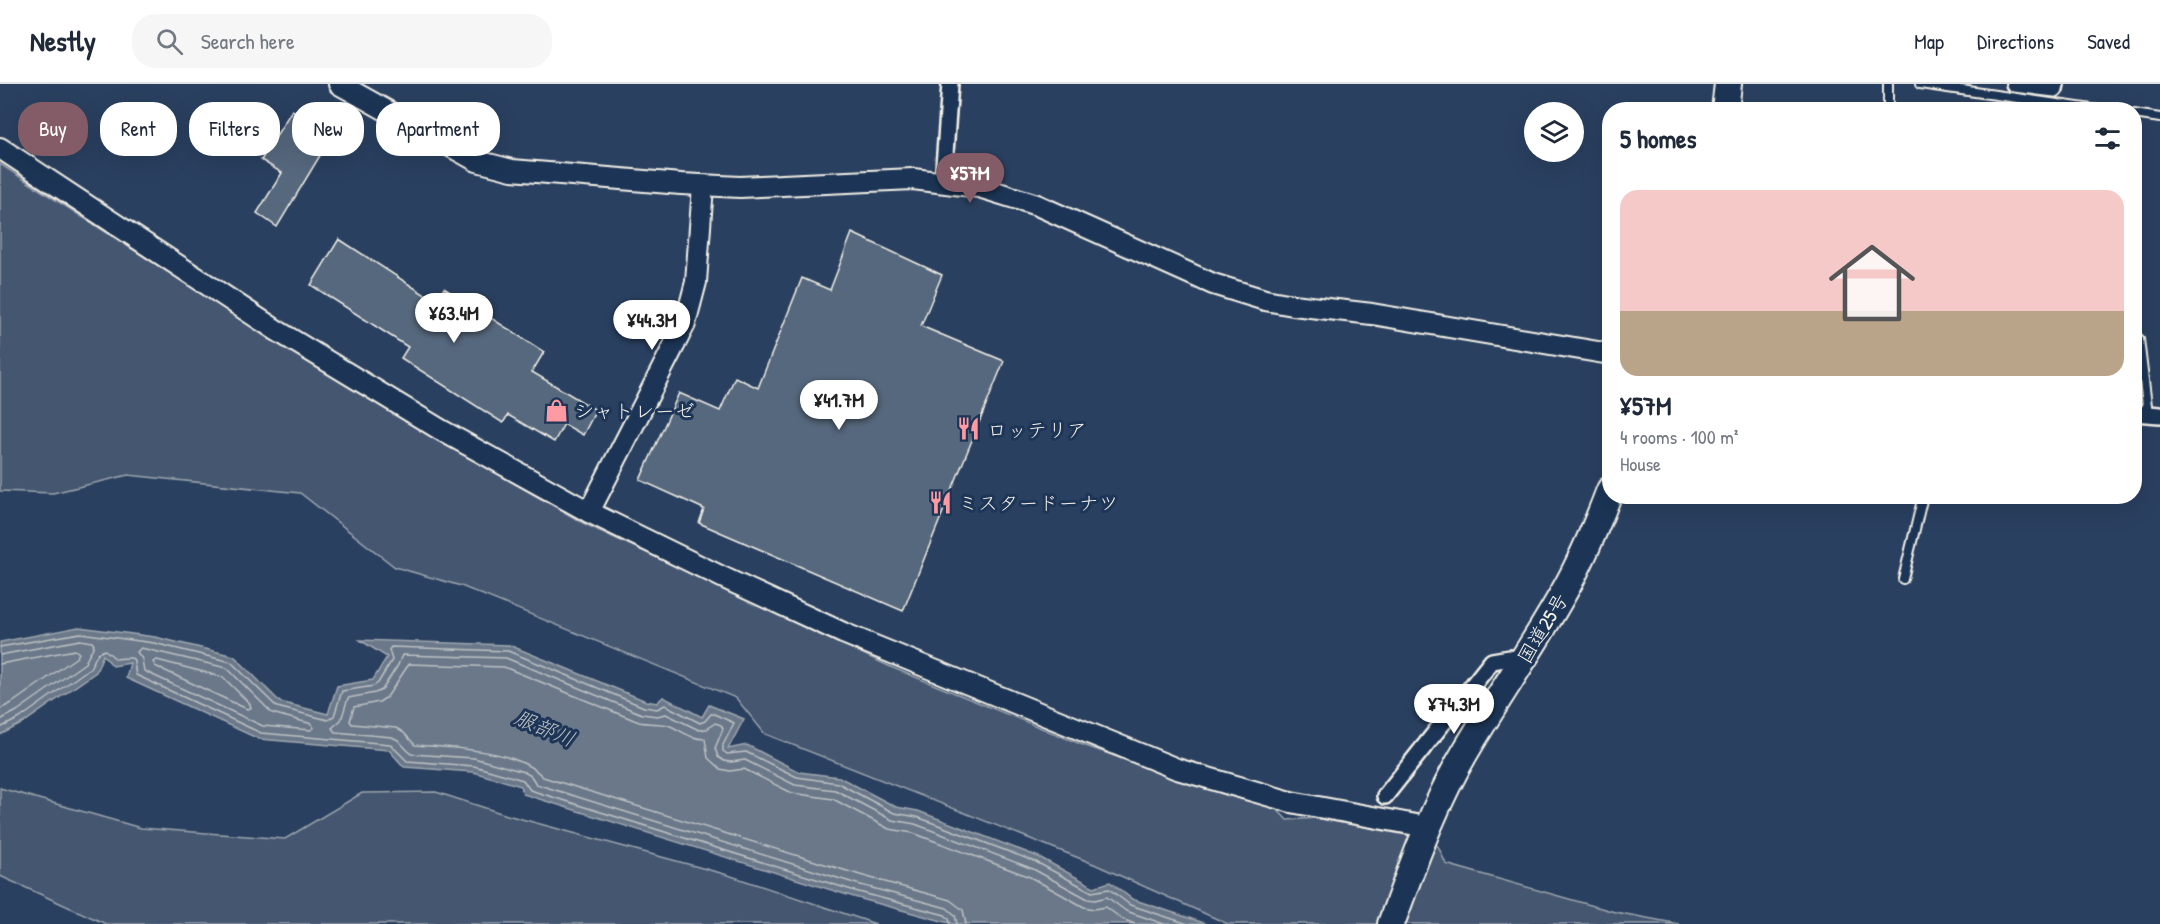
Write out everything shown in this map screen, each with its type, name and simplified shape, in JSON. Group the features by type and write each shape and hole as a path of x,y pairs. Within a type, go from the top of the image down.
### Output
{"highway":[{"path":"1726,102 1728,84"},
{"name":"国道25号","path":"1391,924 1427,827 1466,750 1567,587 1605,504"}],"street":[{"path":"339,84 477,161 495,167 531,173 703,186 776,186 889,179 943,181 979,187 1013,196 1184,273 1265,300 1372,314 1602,353"},
{"path":"943,181 950,84"},
{"path":"2014,84 2055,89 2056,84"},
{"path":"0,148 276,330 441,430 589,512 843,633 1187,772 1291,802 1427,827"},
{"path":"589,512 685,324 696,282 703,186"},
{"path":"1385,796 1492,661 1510,658 1522,663"}],"lane":[{"path":"1888,84 1888,102"},
{"path":"1920,84 2044,102"},
{"path":"2142,115 2160,118"},
{"path":"2142,364 2148,414"},
{"path":"1903,579 1921,504"}],"shaded area":[{"path":"0,164 272,339 442,442 585,524 893,668 1083,745 1226,795 1275,807 1287,820 1317,818 1406,835 1438,846 1446,864 1615,912 1679,924 1228,924 1094,864 765,734 736,698 461,586 395,567 300,493 128,475 53,493 0,491"},
{"path":"0,788 141,828 285,839 362,793 436,792 507,815 728,875 876,924 106,924 0,876"}],"water":[{"name":"服部川","path":"79,627 155,637 234,656 280,702 328,714 337,686 373,680 387,657 360,640 509,645 646,701 657,703 663,697 702,717 709,705 744,719 728,749 747,745 799,772 839,777 896,807 918,811 1039,857 1094,887 1110,882 1132,899 1207,924 953,924 854,897 523,794 521,786 473,772 404,767 389,750 259,739 126,678 130,663 113,666 103,655 96,672 23,723 0,735 0,642"}],"building":[{"path":"292,110 292,156 320,156 277,227 257,213 282,173 261,160 263,156 280,156 280,129"},
{"path":"852,233 942,275 921,326 1004,361 903,611 699,523 704,509 640,480 679,393 720,411 735,377 758,388 802,278 830,290"},
{"path":"339,239 436,302 444,288 544,352 532,372 596,410 583,435 564,424 554,442 508,415 503,423 401,358 408,347 311,285"}],"place":[{"name":"シャトレーゼ","path":"556,410"},
{"name":"ロッテリア","path":"969,429"},
{"name":"ミスタードーナツ","path":"940,502"}]}
